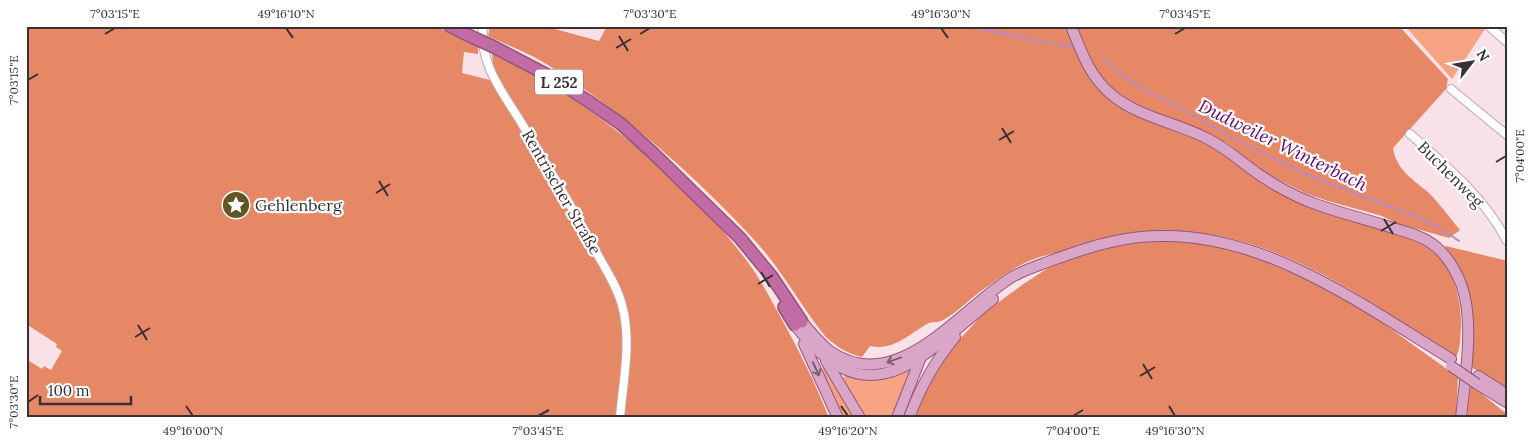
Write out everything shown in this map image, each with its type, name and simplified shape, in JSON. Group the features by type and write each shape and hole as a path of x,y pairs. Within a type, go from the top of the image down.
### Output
{"highway":[{"name":"L 252","path":"450,26 554,78 621,124 727,226 798,324"}],"main road":[{"path":"1071,26 1091,71 1100,84 1123,103 1209,139 1258,173 1312,203 1411,233 1433,244 1452,266 1466,300 1468,316 1467,346 1461,418"},
{"path":"798,324 831,352 846,360 868,365 883,364 912,353 1012,277 1027,269 1100,244 1139,237 1182,236 1209,240 1254,251 1287,264 1325,283 1478,380 1508,395"},
{"path":"824,358 845,370 859,374 873,375 891,372 907,366 969,320 1004,290 1049,262"},
{"path":"909,418 937,359 969,320"},
{"path":"798,324 807,341 824,358 860,418"},
{"path":"798,324 838,418"},
{"path":"897,418 921,357 936,336"},
{"path":"1478,380 1508,408"},
{"path":"1488,391 1508,403"}],"street":[{"name":"Rentrischer Straße","path":"483,26 484,52 494,80 525,127 619,295 625,317 627,363 620,418"},
{"path":"1490,27 1508,43"},
{"path":"1451,89 1508,136"},
{"name":"Buchenweg","path":"1410,134 1476,195 1494,218 1507,241"},
{"path":"1498,244 1507,241"}],"shaded area":[{"path":"26,26 435,26 478,46 478,54 464,52 462,73 498,82 493,67 492,51 561,91 594,114 667,173 711,217 731,240 761,283 800,353 829,418 26,418 26,359 42,369 44,366 51,370 62,351 56,347 57,344 26,324"},
{"path":"490,26 512,28 513,26 544,26 599,41 607,26 1066,26 1084,67 1092,80 1112,101 1124,109 1138,116 1192,135 1266,184 1411,236 1431,248 1445,264 1458,295 1461,327 1458,353 1456,357 1364,298 1318,272 1272,251 1224,237 1174,231 1121,235 1033,259 1004,275 946,319 927,324 893,344 878,347 870,346 862,357 851,354 825,336 776,266 758,244 684,170 629,122 572,80 537,58 488,36"},
{"path":"1077,26 1399,26 1448,79 1446,89 1393,148 1395,156 1402,168 1433,197 1460,230 1449,238 1396,223 1382,216 1305,193 1265,173 1227,143 1130,101 1107,84 1089,59"},
{"path":"1405,26 1487,26 1452,79"},
{"path":"1160,241 1206,244 1232,249 1291,270 1363,309 1458,377 1456,418 912,418 944,356 984,313 1022,285 1051,266 1103,248"},
{"path":"1446,246 1508,261 1508,390 1471,367 1472,310 1469,293 1462,275 1445,251"},
{"path":"825,368 855,418 842,418 821,369"},
{"path":"914,369 896,418 865,418 842,379 846,375 876,380"},
{"path":"1472,386 1508,415 1508,418 1467,418 1469,389"}],"waterway":[{"name":"Dudweiler Winterbach","path":"964,26 1072,47"},
{"name":"Dudweiler Winterbach","path":"1103,58 1120,73 1145,90 1253,148 1316,178 1416,217 1459,241"}],"place":[{"name":"Gehlenberg","path":"236,205"}]}
